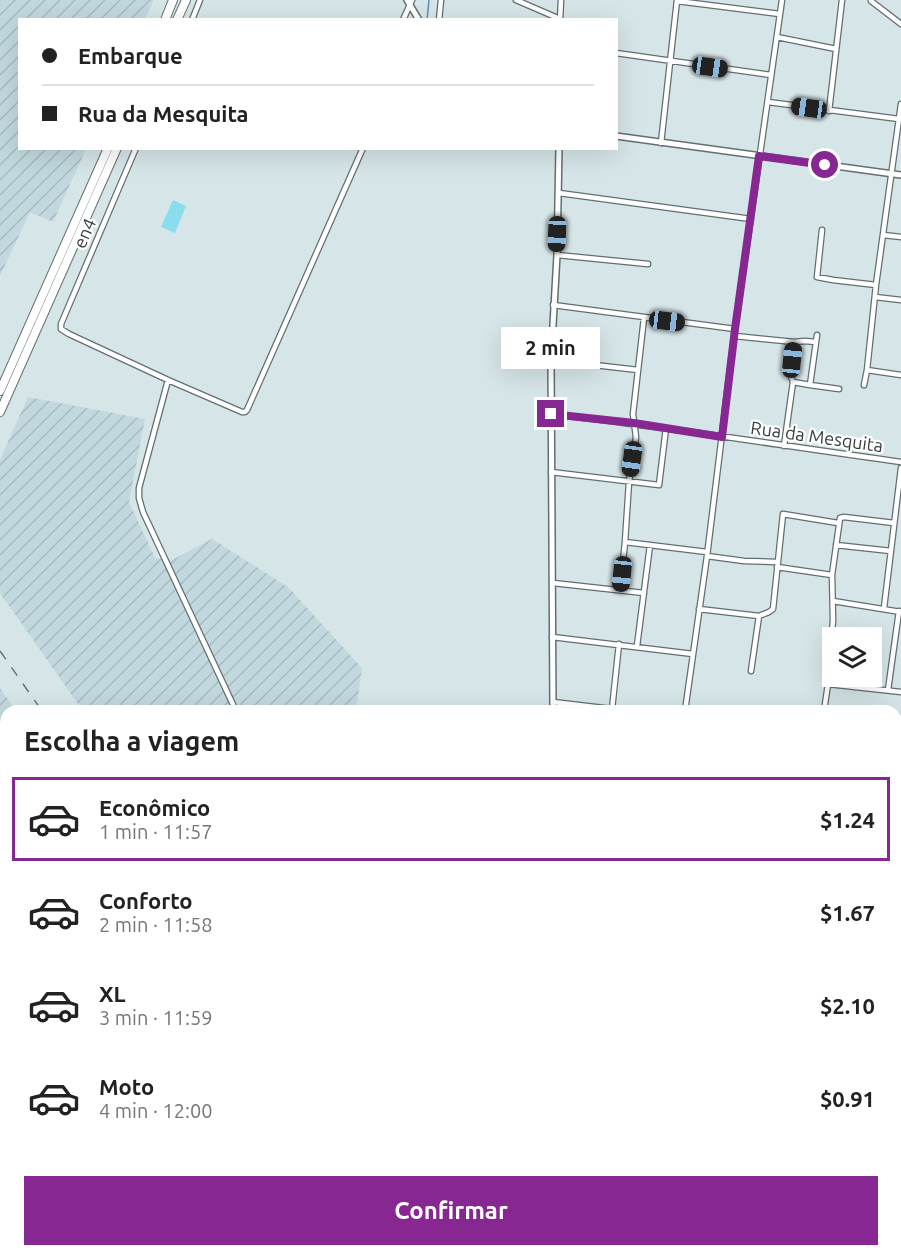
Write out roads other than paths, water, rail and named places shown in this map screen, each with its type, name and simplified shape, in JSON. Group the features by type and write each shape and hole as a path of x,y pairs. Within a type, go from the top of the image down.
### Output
{"highway":[{"path":"166,18 173,0"},
{"path":"178,18 186,0"},
{"path":"0,391 107,150"},
{"path":"0,412 116,150"}],"street":[{"path":"193,18 200,0"},
{"path":"439,18 441,0"},
{"path":"516,0 558,18"},
{"path":"560,18 561,0"},
{"path":"686,705 750,219 782,0"},
{"path":"829,111 842,0"},
{"path":"871,0 901,24"},
{"path":"404,18 409,1"},
{"path":"409,1 418,18"},
{"path":"661,143 677,1 780,14"},
{"path":"777,37 836,49"},
{"path":"618,53 771,75"},
{"path":"768,102 898,119"},
{"path":"864,385 901,104"},
{"path":"618,136 901,174"},
{"name":"en4","path":"135,150 85,266 61,329 168,380"},
{"path":"233,705 143,512 139,488 168,380 242,412 248,410 362,150"},
{"path":"559,150 557,255 551,360 553,702 578,705"},
{"path":"559,193 750,219"},
{"path":"822,230 817,277 876,285"},
{"path":"883,234 901,237"},
{"path":"557,255 648,264"},
{"path":"875,297 901,300"},
{"path":"553,304 735,329"},
{"path":"620,590 629,482 636,437 633,414 644,318"},
{"path":"735,336 816,342"},
{"path":"810,385 817,336"},
{"path":"784,446 793,382 790,377 794,342"},
{"path":"551,360 638,370"},
{"path":"867,370 901,375"},
{"path":"793,382 839,389"},
{"name":"Rua da Mesquita","path":"551,414 634,423 901,462"},
{"path":"552,472 658,485 666,428"},
{"path":"884,608 897,520 901,468"},
{"path":"699,609 759,616 769,612 773,609 783,514 838,523"},
{"path":"832,627 832,575 840,518 897,520"},
{"path":"625,542 777,564 832,575"},
{"path":"637,646 650,545"},
{"path":"836,545 891,551"},
{"path":"553,583 644,593"},
{"path":"833,601 900,611 888,690"},
{"path":"751,671 759,616"},
{"path":"552,637 693,654"},
{"path":"612,705 619,644"},
{"path":"825,705 828,687"},
{"path":"858,687 901,692"}],"waterway":[{"path":"427,18 429,0"}],"railway":[{"path":"0,651 38,705"}]}
